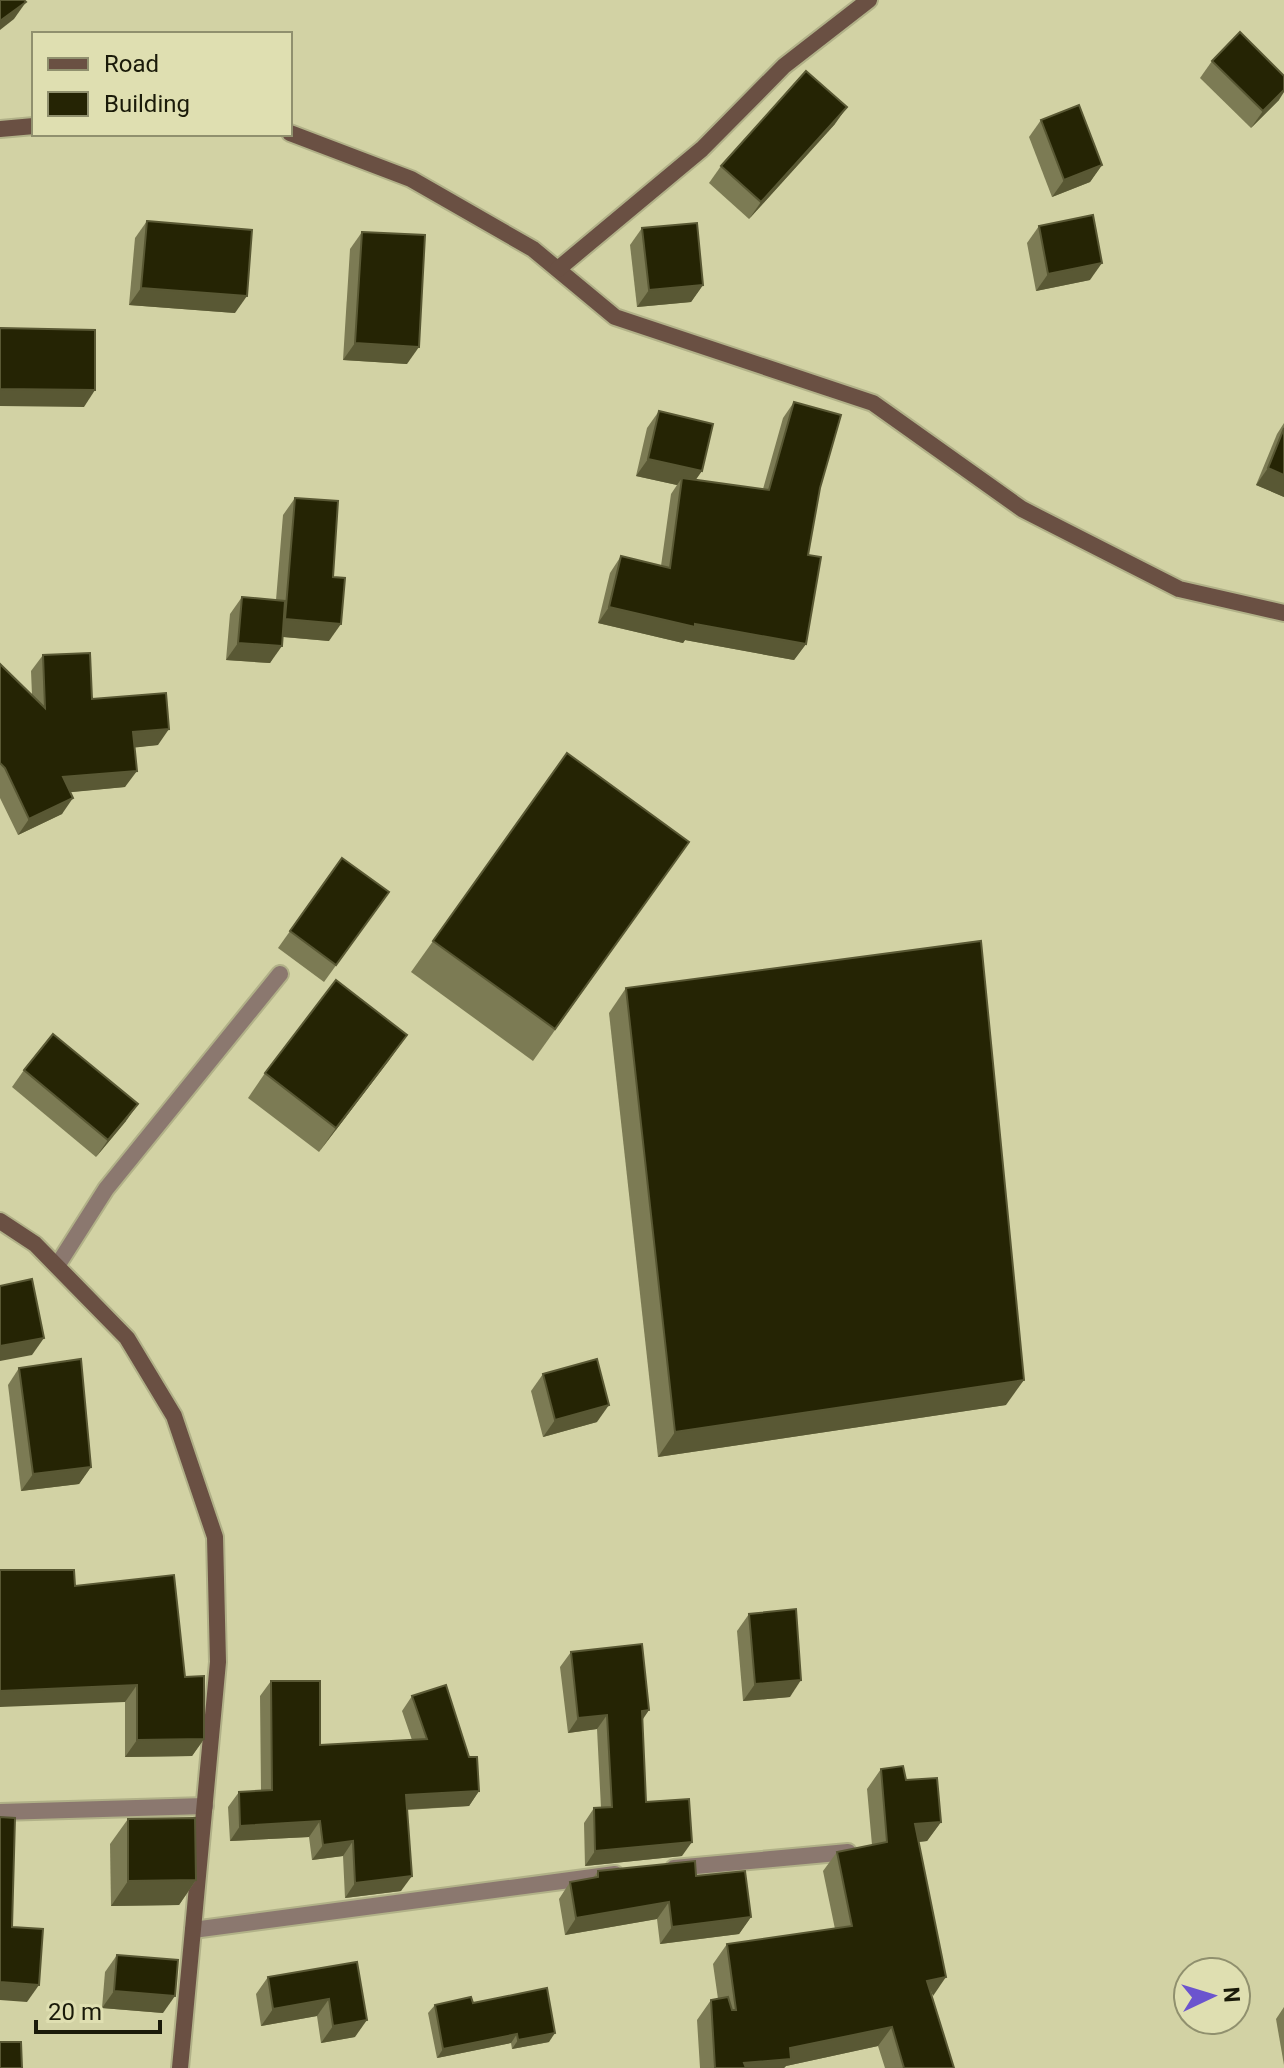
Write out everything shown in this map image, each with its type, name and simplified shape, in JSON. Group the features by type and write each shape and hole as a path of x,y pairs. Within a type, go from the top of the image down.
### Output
{"street":[{"path":"558,269 702,149 784,66 869,0"},
{"path":"0,129 32,126"},
{"path":"292,134 411,179 533,249 615,317 873,403 1022,509 1179,589 1284,613"},
{"path":"57,1266 106,1189 280,974"},
{"path":"0,1221 35,1244 127,1338 174,1416 215,1537 218,1662 180,2068"},
{"path":"0,1812 205,1806"},
{"path":"193,1930 646,1871 848,1852"}],"building":[{"path":"0,0 24,0 26,2 0,21"},
{"path":"1240,32 1284,76 1284,90 1263,111 1212,61"},
{"path":"806,71 847,107 761,202 721,166"},
{"path":"1079,105 1102,165 1064,180 1041,120"},
{"path":"1093,215 1102,263 1048,274 1039,226"},
{"path":"147,221 252,230 247,296 141,288"},
{"path":"697,223 703,285 649,290 642,228"},
{"path":"362,232 425,235 419,347 355,343"},
{"path":"0,328 95,330 95,390 0,389"},
{"path":"794,402 841,415 820,488 808,555 821,557 806,644 695,624 695,627 609,607 621,556 670,568 682,478 769,490"},
{"path":"659,411 713,424 702,471 648,459"},
{"path":"1284,428 1284,475 1268,468"},
{"path":"295,498 338,501 333,577 345,578 341,624 285,619"},
{"path":"242,597 285,601 282,646 238,643"},
{"path":"90,653 92,699 166,693 169,729 133,732 137,771 63,777 73,798 29,819 0,763 0,664 45,708 43,655"},
{"path":"567,753 689,842 555,1029 433,941"},
{"path":"342,858 389,892 336,965 290,931"},
{"path":"981,941 1024,1380 675,1432 626,988"},
{"path":"336,980 407,1035 336,1128 265,1073"},
{"path":"53,1034 138,1104 108,1140 24,1070"},
{"path":"32,1279 44,1338 0,1346 0,1286"},
{"path":"81,1359 91,1467 33,1474 19,1368"},
{"path":"597,1359 609,1405 555,1420 543,1374"},
{"path":"0,1570 74,1570 75,1586 174,1575 185,1677 204,1676 204,1739 137,1740 137,1685 0,1691"},
{"path":"796,1609 801,1680 755,1684 749,1614"},
{"path":"642,1644 649,1710 642,1711 646,1802 689,1799 692,1842 595,1851 594,1808 612,1807 607,1715 578,1718 571,1652"},
{"path":"271,1681 320,1681 320,1745 427,1739 412,1696 446,1685 469,1757 477,1757 479,1791 406,1795 412,1876 355,1883 353,1841 323,1845 320,1821 240,1826 239,1792 272,1790"},
{"path":"903,1766 906,1780 937,1778 941,1822 915,1824 946,1977 927,1981 954,2068 904,2068 892,2027 790,2048 791,2059 744,2063 746,2068 715,2068 711,2000 728,1997 732,2010 736,2010 727,1944 852,1926 837,1852 887,1842 881,1769"},
{"path":"0,1817 15,1818 12,1927 43,1929 39,1985 0,1982"},
{"path":"195,1818 196,1880 128,1881 128,1819"},
{"path":"695,1861 696,1876 745,1871 751,1917 672,1927 669,1902 576,1918 570,1882 598,1877 598,1871"},
{"path":"117,1955 178,1960 175,1996 114,1991"},
{"path":"357,1962 367,2020 333,2026 329,1999 273,2009 268,1977"},
{"path":"547,1988 555,2033 518,2040 517,2034 443,2049 435,2005 471,1997 473,2003"},
{"path":"0,2042 21,2042 22,2068 0,2068"}]}
